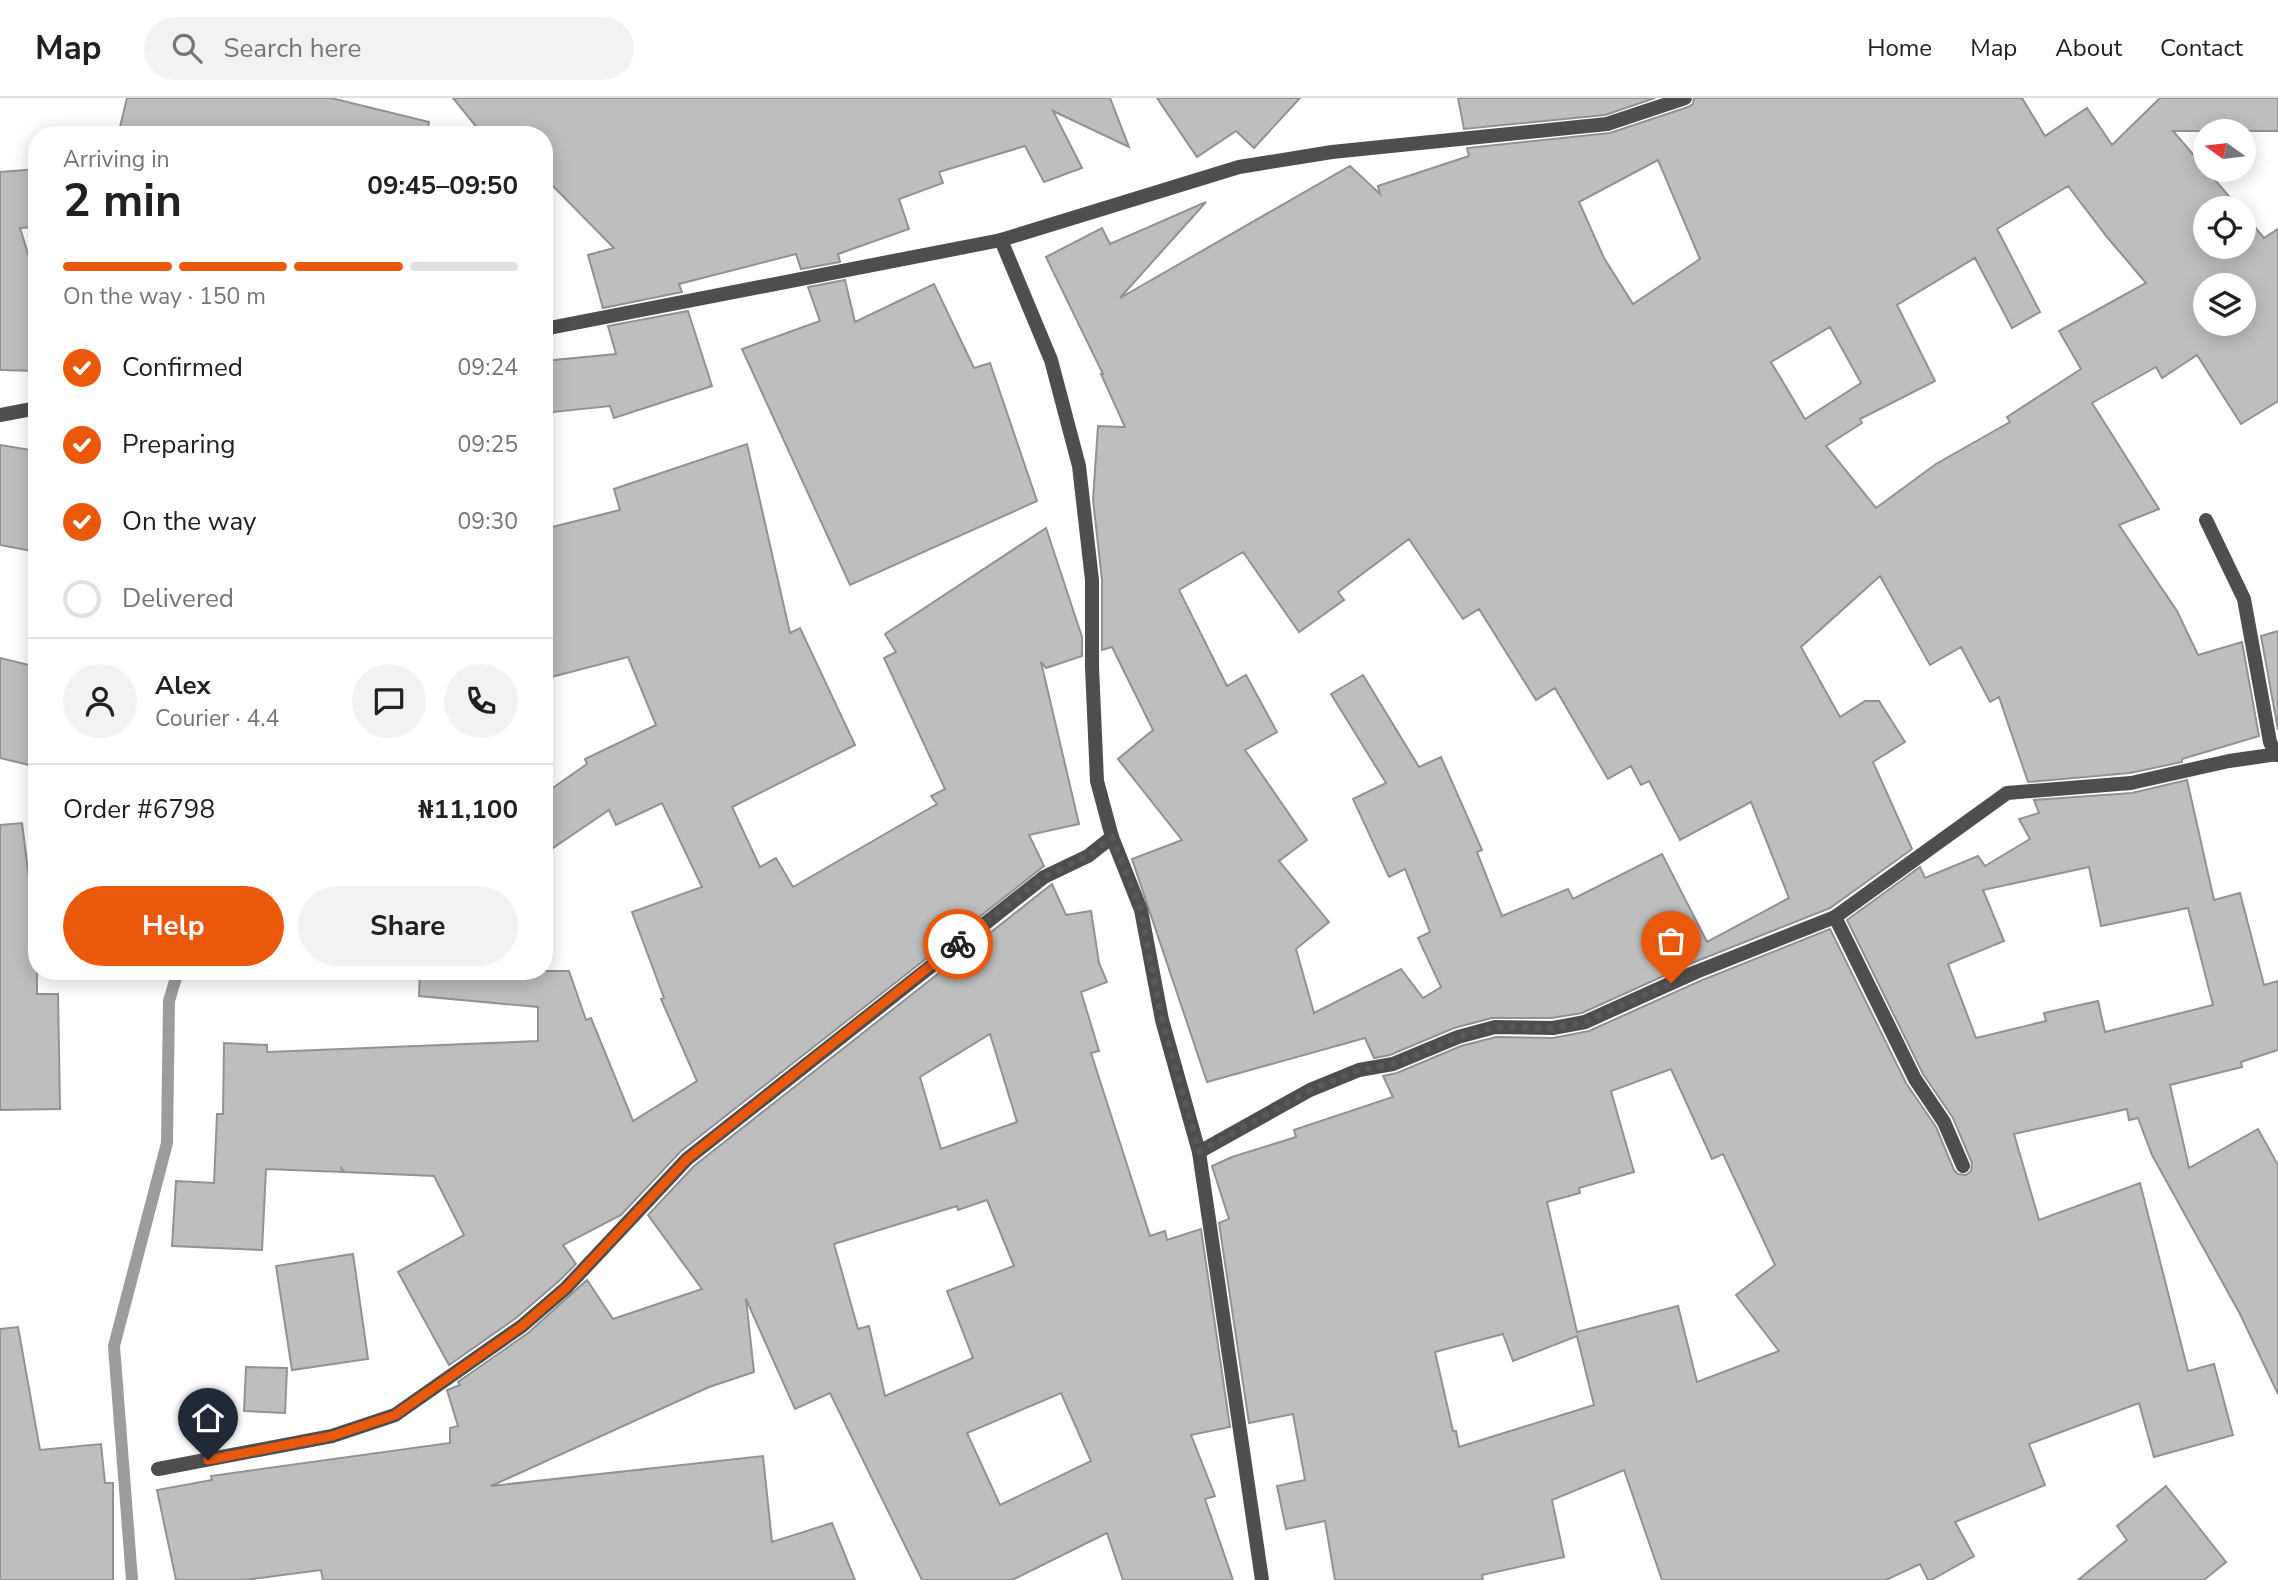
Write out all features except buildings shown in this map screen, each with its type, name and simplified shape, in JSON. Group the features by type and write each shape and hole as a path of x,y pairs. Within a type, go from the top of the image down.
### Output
{"street":[{"path":"553,327 1000,240 1239,167 1332,152 1607,124 1685,98"},
{"path":"1000,240 1051,360 1079,466 1092,580 1091,667 1097,781 1112,837 1141,910 1162,1020 1199,1152 1262,1580"},
{"path":"0,415 28,410"},
{"path":"1199,1152 1310,1090 1359,1070 1394,1064 1458,1037 1495,1027 1553,1028 1585,1022 1696,972 1835,917 2007,793 2131,783 2229,761 2277,754 2270,742 2244,599 2206,520"},
{"path":"159,1469 332,1436 395,1415 522,1326 566,1288 687,1159 789,1076 1044,877 1088,856 1112,837"},
{"path":"1835,917 1914,1079 1944,1122 1963,1166"}],"waterway":[{"path":"132,1580 114,1346 167,1143 169,1001 175,980"}],"way so far":[{"path":"958,944 1044,877 1088,856 1112,837 1141,910 1162,1020 1199,1152 1310,1090 1359,1070 1394,1064 1458,1037 1495,1027 1553,1028 1585,1022 1671,983"}],"route":[{"path":"208,1460 332,1436 395,1415 522,1326 566,1288 687,1159 958,944"}]}
